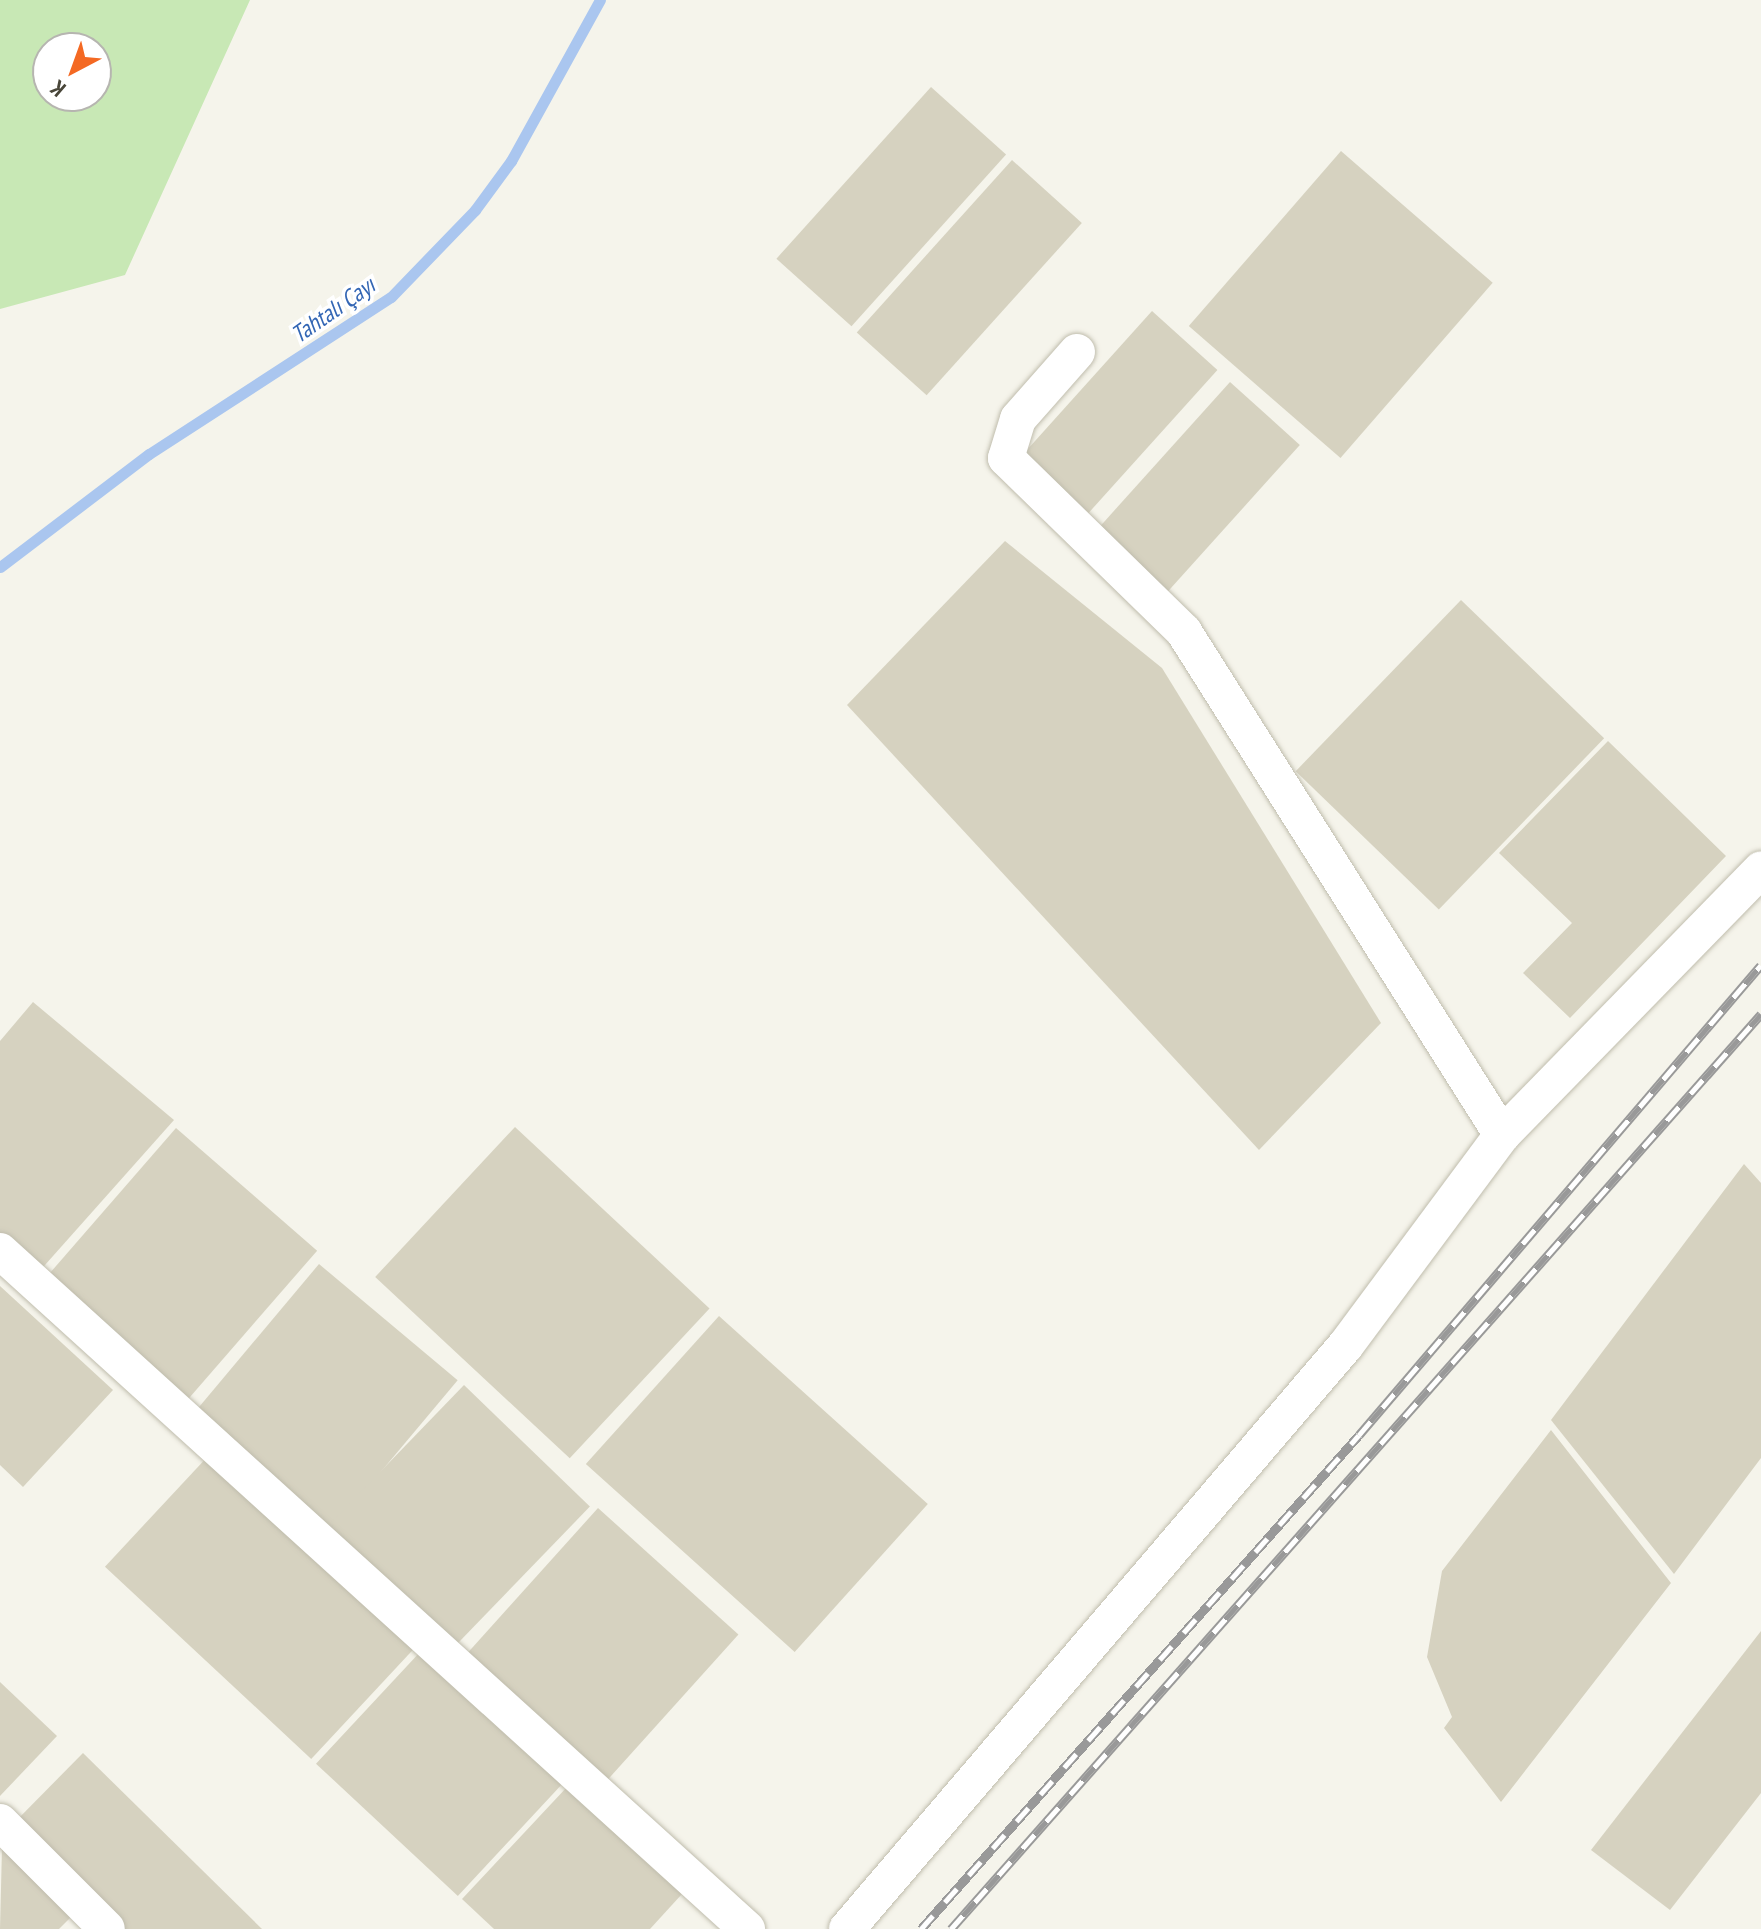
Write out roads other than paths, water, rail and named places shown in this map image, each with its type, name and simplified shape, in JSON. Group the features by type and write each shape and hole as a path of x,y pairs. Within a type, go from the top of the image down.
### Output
{"street":[{"path":"1077,352 1018,419 1006,458 1184,632 1502,1135"},
{"path":"847,1929 1346,1345 1502,1135 1761,870"},
{"path":"0,1251 747,1929"},
{"path":"0,1822 107,1929"}],"waterway":[{"name":"Tahtalı Çayı","path":"0,567 149,454 391,297 475,210 511,161 600,0"}],"railway":[{"path":"921,1929 1359,1435 1761,965"},
{"path":"951,1929 1761,1014"}]}
